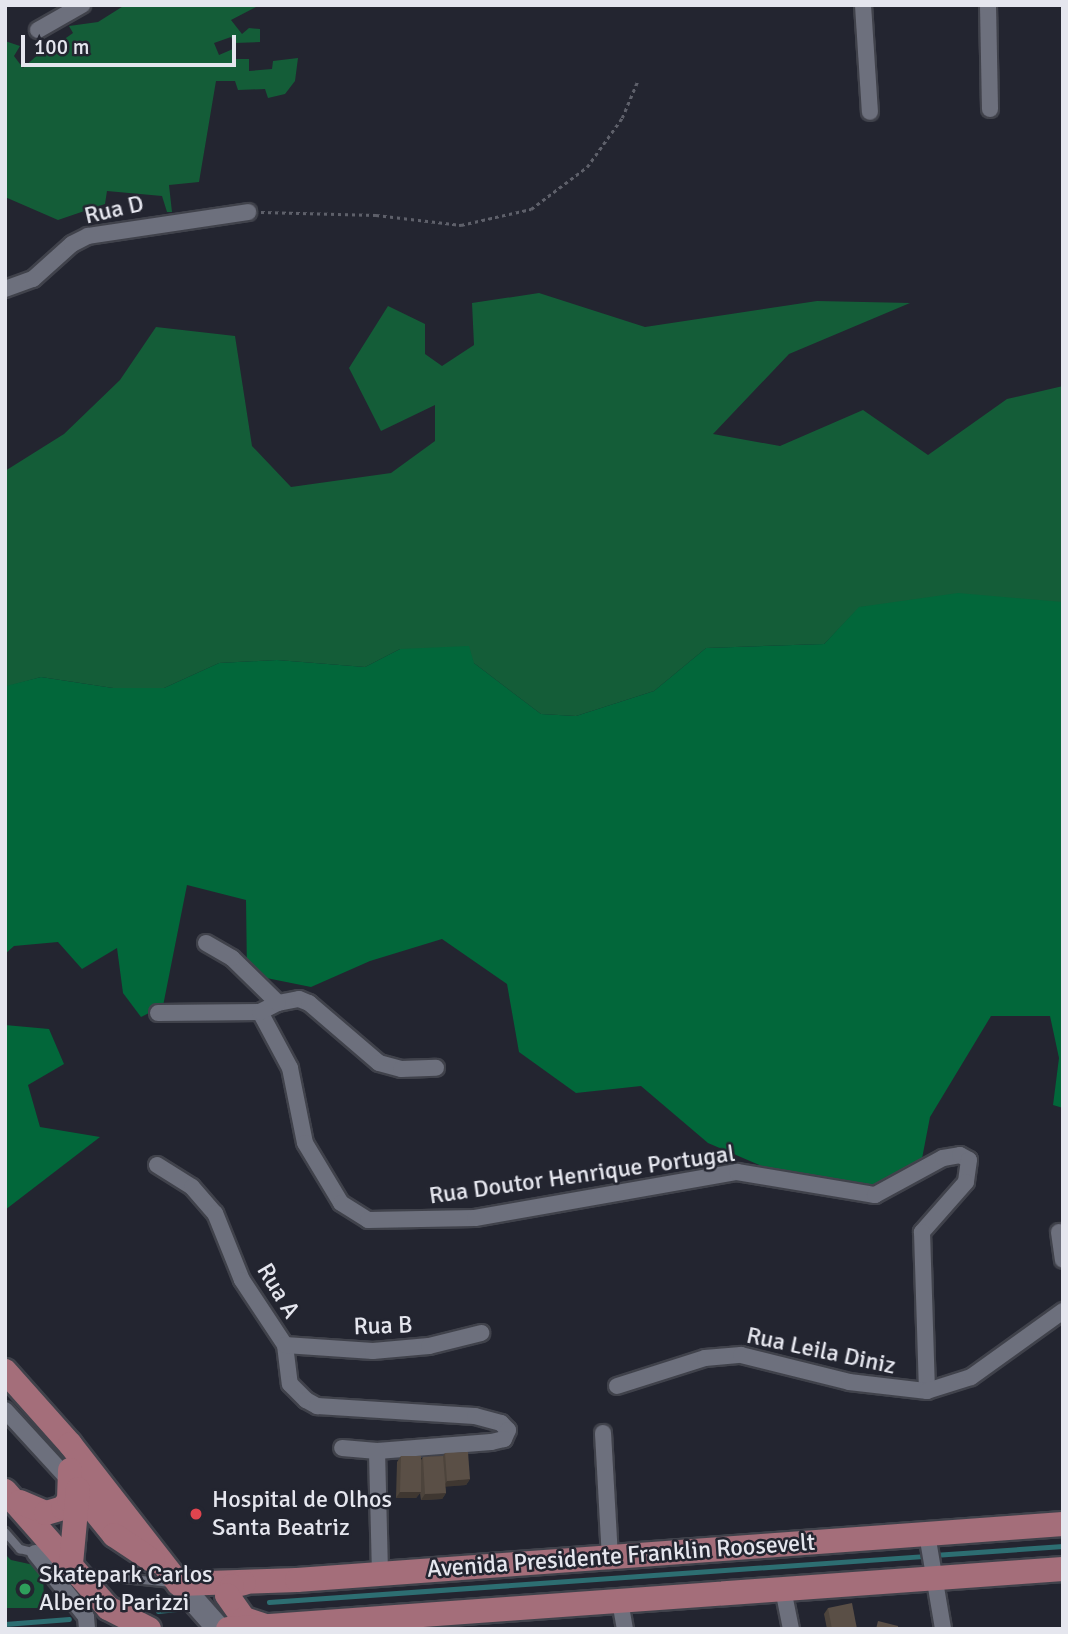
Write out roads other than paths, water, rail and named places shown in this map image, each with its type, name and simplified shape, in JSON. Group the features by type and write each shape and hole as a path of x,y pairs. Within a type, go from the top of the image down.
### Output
{"main road":[{"path":"5,1371 70,1444 160,1563 219,1629"},
{"path":"70,1444 74,1485 70,1563"},
{"path":"8,1493 39,1512 53,1512 69,1500 74,1485"},
{"path":"74,1485 129,1549 160,1563"},
{"path":"8,1493 124,1629"},
{"name":"Avenida Presidente Franklin Roosevelt","path":"228,1629 409,1623 620,1601 783,1589 1063,1524"},
{"name":"Avenida Presidente Franklin Roosevelt","path":"179,1584 244,1583 610,1557 930,1556 1063,1569"},
{"path":"244,1583 232,1586 227,1595 244,1619 283,1627"},
{"path":"108,1608 149,1629"}],"street":[{"path":"37,30 82,5"},
{"path":"863,5 870,112"},
{"path":"988,5 990,109"},
{"name":"Rua D","path":"5,289 33,279 72,244 89,236 248,212"},
{"path":"206,943 232,958 278,1003"},
{"path":"158,1013 260,1012 278,1003 304,1000 379,1063 401,1069 436,1068"},
{"name":"Rua Doutor Henrique Portugal","path":"260,1012 290,1068 305,1143 341,1203 368,1220 475,1218 729,1173 780,1177 875,1195 943,1158 960,1156 969,1160 966,1182 922,1232 927,1391"},
{"name":"Rua A","path":"156,1164 192,1187 215,1213 242,1280 285,1345 290,1384 306,1400 317,1406 475,1416 505,1426 508,1436 491,1442 377,1451"},
{"path":"1059,1231 1063,1260"},
{"name":"Rua Leila Diniz","path":"617,1386 705,1358 741,1355 849,1382 927,1391 971,1377 1063,1311"},
{"name":"Rua B","path":"285,1345 373,1351 429,1346 481,1333"},
{"path":"5,1409 74,1485"},
{"path":"603,1433 610,1557"},
{"path":"342,1448 377,1451 380,1574"},
{"path":"35,1553 86,1617 87,1629"},
{"path":"930,1556 943,1629"},
{"path":"783,1589 791,1629"},
{"path":"620,1601 625,1629"}],"lane":[{"path":"5,1532 20,1549 70,1563 179,1584"}],"waterway":[{"path":"934,1555 1063,1546"},
{"path":"269,1602 926,1556"},
{"path":"158,1611 189,1608"},
{"path":"5,1624 69,1619"}],"place":[{"name":"Hospital de Olhos Santa Beatriz","path":"196,1514"},
{"name":"Skatepark Carlos Alberto Parizzi","path":"25,1589"}]}
